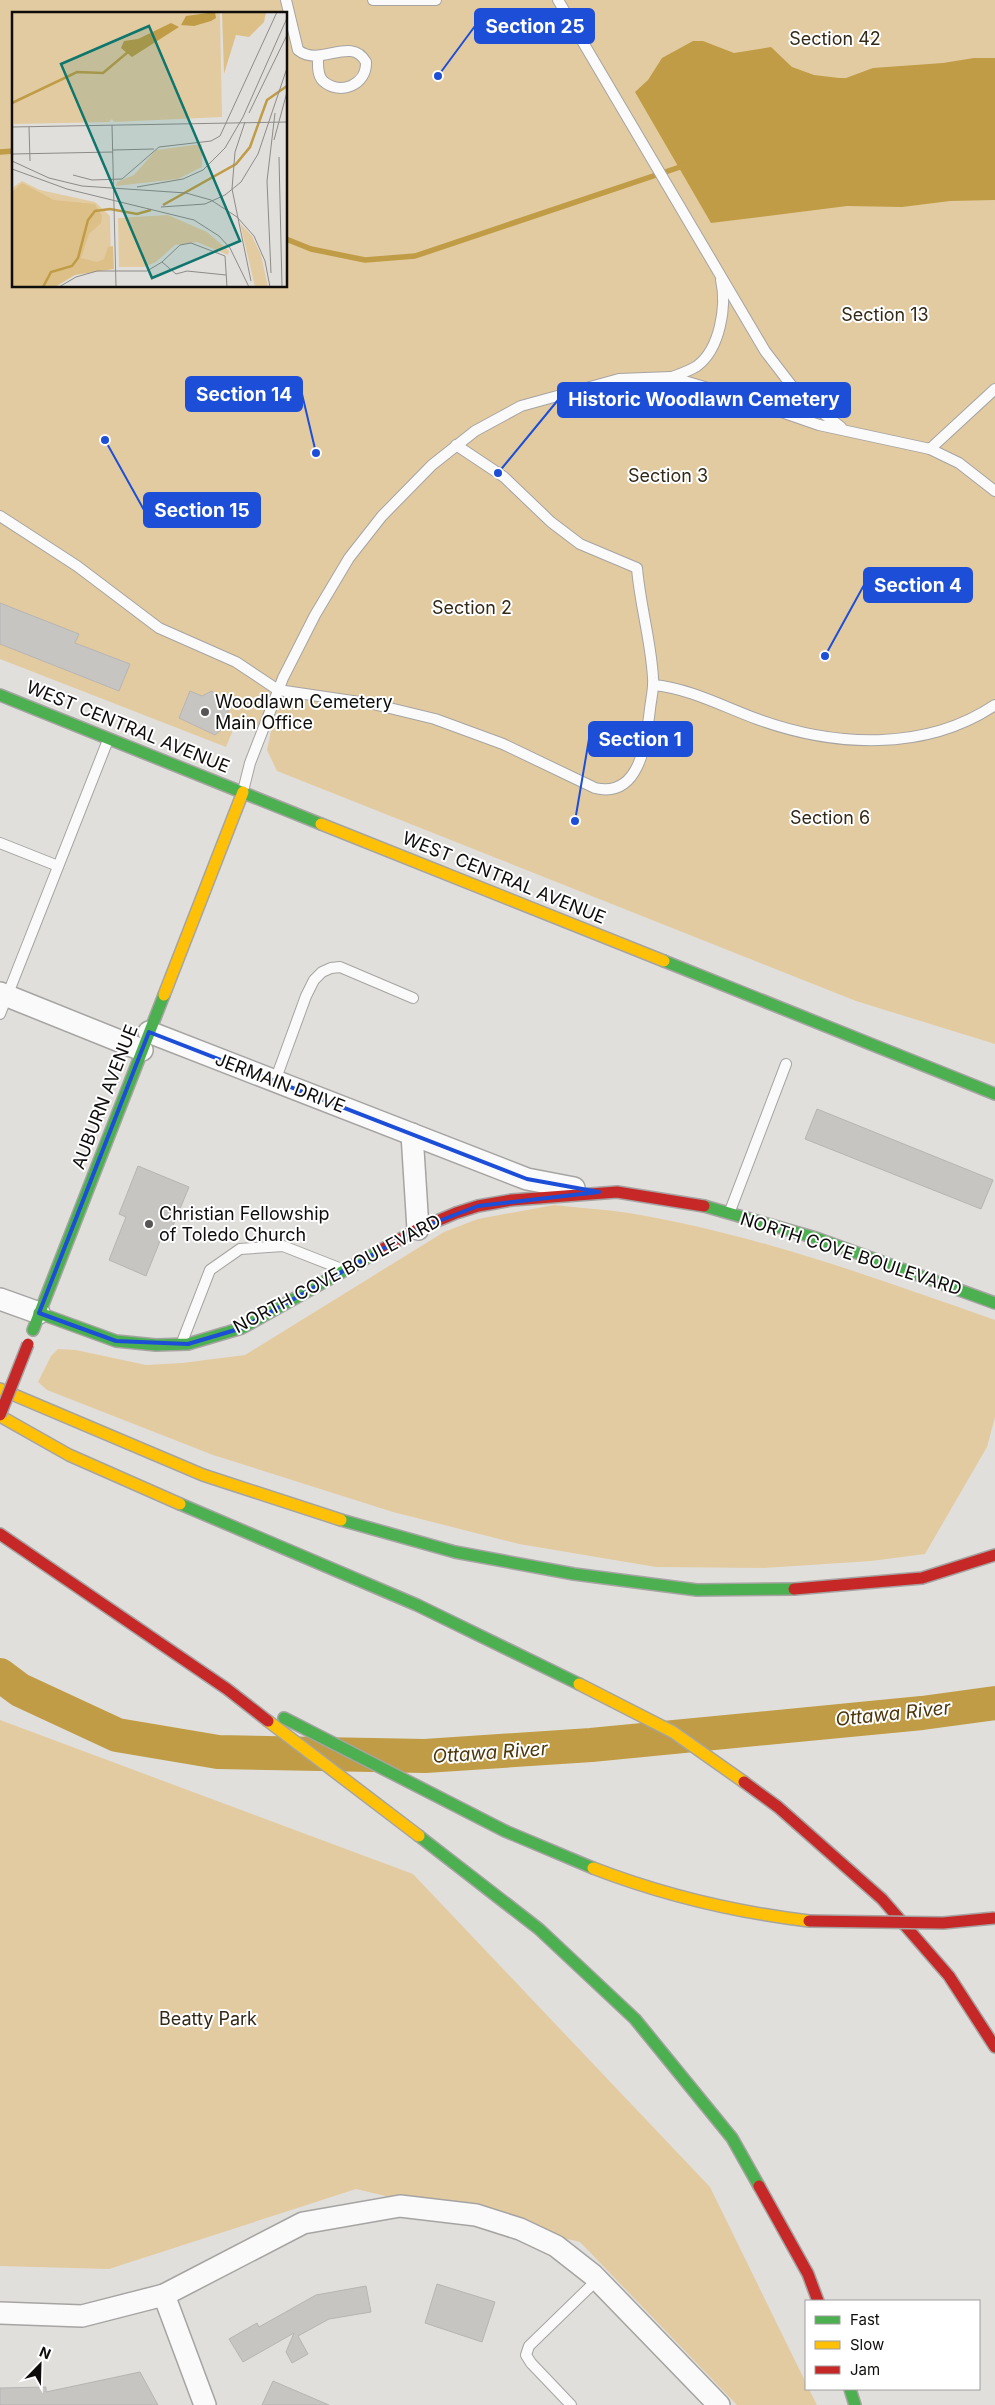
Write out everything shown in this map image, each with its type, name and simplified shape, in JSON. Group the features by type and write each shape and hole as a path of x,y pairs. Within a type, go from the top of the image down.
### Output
{"main road":[{"name":"WEST CENTRAL AVENUE","path":"0,695 995,1094"},
{"name":"AUBURN AVENUE","path":"0,1416 243,792"},
{"name":"NORTH COVE BOULEVARD","path":"39,1313 116,1341 156,1345 188,1344 242,1328 418,1229 478,1206 523,1198 599,1192 632,1193 683,1202 798,1232 995,1303"},
{"path":"0,1389 203,1475 333,1518 455,1552 574,1574 698,1590 801,1589 922,1578 995,1556"},
{"path":"0,1416 78,1459 226,1525 418,1606 526,1656 673,1732 778,1806 882,1899 948,1976 995,2047"},
{"path":"0,1534 227,1689 539,1929 635,2019 732,2138 808,2274 818,2300"},
{"path":"227,1689 505,1831 564,1857 634,1884 709,1905 758,1915 809,1921 943,1923 995,1918"},
{"path":"850,2390 855,2405"}],"street":[{"name":"JERMAIN DRIVE","path":"2,1001 145,1041 275,1081 527,1179 599,1192"},
{"path":"412,1134 418,1229"},
{"name":"NORTH COVE BOULEVARD","path":"0,1299 23,1309 39,1313"},
{"path":"0,2313 82,2316 164,2295 303,2222 400,2206 476,2215 520,2229 556,2246 598,2279 719,2405"},
{"path":"164,2295 205,2405"}],"lane":[{"path":"286,0 298,50 303,55 318,58 349,50 356,51 366,62 365,74 361,80 350,86 331,85 322,80 318,72 318,58"},
{"path":"374,0 436,0"},
{"path":"558,0 765,351 786,381 798,394 836,425 860,435"},
{"path":"671,377 698,365 708,353 720,328 724,300 718,270"},
{"path":"243,792 250,763 278,690 301,640 349,558 366,534 408,487 456,445 495,419 521,406 552,395 619,379 671,377 738,396 819,425 930,449 959,463 995,491"},
{"path":"930,449 995,388"},
{"path":"0,516 77,566 159,628 236,662 278,690 373,704 435,719 503,744 583,783 602,790 623,783 638,767 644,744 653,685 637,568 580,544 551,522 504,477 456,445"},
{"path":"653,685 674,688 786,729 842,740 887,740 930,733 975,718 995,705"},
{"path":"2,1001 108,738"},
{"path":"0,843 58,866"},
{"path":"275,1081 306,996 314,980 322,972 340,967 412,998"},
{"path":"729,1214 786,1064"},
{"path":"181,1344 210,1270 240,1249 284,1246 345,1270"},
{"path":"571,2405 531,2363 526,2355 529,2346 598,2279"}],"highlighted area":[{"path":"149,1032 527,1179 599,1192 478,1206 418,1229 242,1328 188,1344 116,1341 39,1313"}],"green space":[{"path":"0,0 995,0 995,1044 856,1001 277,771 267,750 271,731 238,718 226,747 0,659"},
{"path":"554,1205 629,1213 723,1233 815,1259 995,1320 995,1417 987,1447 925,1554 871,1561 764,1568 656,1567 519,1544 393,1512 213,1455 47,1390 38,1382 51,1356 58,1349 76,1350 146,1365 182,1363 245,1355 444,1232 478,1219"},
{"name":"Beatty Park","path":"0,1720 413,1874 710,2187 805,2381 805,2390 810,2390 817,2405 737,2405 580,2242 356,2189 109,2269 0,2266"}],"shaded area":[{"path":"693,41 703,41 734,53 771,47 792,67 814,75 839,78 846,78 873,68 943,63 974,58 995,58 995,200 950,201 902,207 847,206 711,223 635,92 648,80 662,58"}],"building":[{"path":"0,603 79,634 75,643 130,664 119,691 0,644"},
{"name":"Woodlawn Cemetery Main Office","path":"190,691 202,696 212,691 221,703 230,707 221,730 215,735 179,718"},
{"path":"817,1109 993,1180 981,1209 805,1139"},
{"name":"Christian Fellowship of Toledo Church","path":"138,1166 189,1187 170,1233 164,1231 146,1276 109,1260 126,1217 119,1214"},
{"path":"437,2284 495,2302 482,2342 425,2323"},
{"path":"366,2286 371,2312 329,2319 298,2336 308,2354 292,2363 286,2352 294,2333 243,2362 229,2339 257,2323 259,2327 316,2295"},
{"path":"140,2372 158,2405 0,2405 0,2388 46,2387 46,2392"},
{"path":"273,2381 329,2405 262,2405"}],"waterway":[{"path":"0,152 12,151"},
{"path":"288,240 311,249 365,260 415,256 686,165"},
{"name":"Ottawa River","path":"0,1675 20,1690 117,1735 218,1752 425,1756 591,1745 922,1713 995,1703"}],"traffic: fast":[{"path":"0,695 321,824"},
{"path":"664,961 995,1094"},
{"path":"33,1330 164,995"},
{"path":"704,1206 816,1238 995,1303"},
{"path":"39,1313 116,1341 156,1345 188,1344 242,1328 381,1250"},
{"path":"180,1504 417,1605 579,1684"},
{"path":"341,1520 455,1552 574,1574 697,1590 794,1589"},
{"path":"284,1718 505,1831 593,1868"},
{"path":"419,1836 539,1929 635,2019 732,2138 759,2186"},
{"path":"850,2390 855,2405"}],"traffic: slow":[{"path":"164,995 243,792"},
{"path":"321,824 664,961"},
{"path":"0,1389 203,1475 341,1520"},
{"path":"0,1416 69,1455 180,1504"},
{"path":"579,1684 673,1732 744,1782"},
{"path":"268,1721 419,1836"},
{"path":"593,1868 619,1878 699,1901 753,1913 809,1921"}],"traffic: jam":[{"path":"381,1250 418,1229 456,1213 478,1206 512,1200 617,1192 704,1206"},
{"path":"0,1415 28,1344"},
{"path":"0,1534 227,1689 268,1721"},
{"path":"794,1589 922,1578 995,1555"},
{"path":"744,1782 778,1807 882,1899 949,1976 995,2047"},
{"path":"809,1921 943,1923 995,1918"},
{"path":"759,2186 808,2274 818,2300"}],"place":[{"name":"Section 25","path":"438,76"},
{"name":"Section 15","path":"105,440"},
{"name":"Section 14","path":"316,453"},
{"name":"Historic Woodlawn Cemetery","path":"498,473"},
{"name":"Section 4","path":"825,656"},
{"name":"Woodlawn Cemetery Main Office","path":"205,712"},
{"name":"Section 1","path":"575,821"},
{"name":"Christian Fellowship of Toledo Church","path":"149,1224"}],"park label":[{"name":"Section 42","path":"835,39"},
{"name":"Section 13","path":"885,315"},
{"name":"Section 3","path":"668,476"},
{"name":"Section 2","path":"472,608"},
{"name":"Section 6","path":"830,818"}]}
